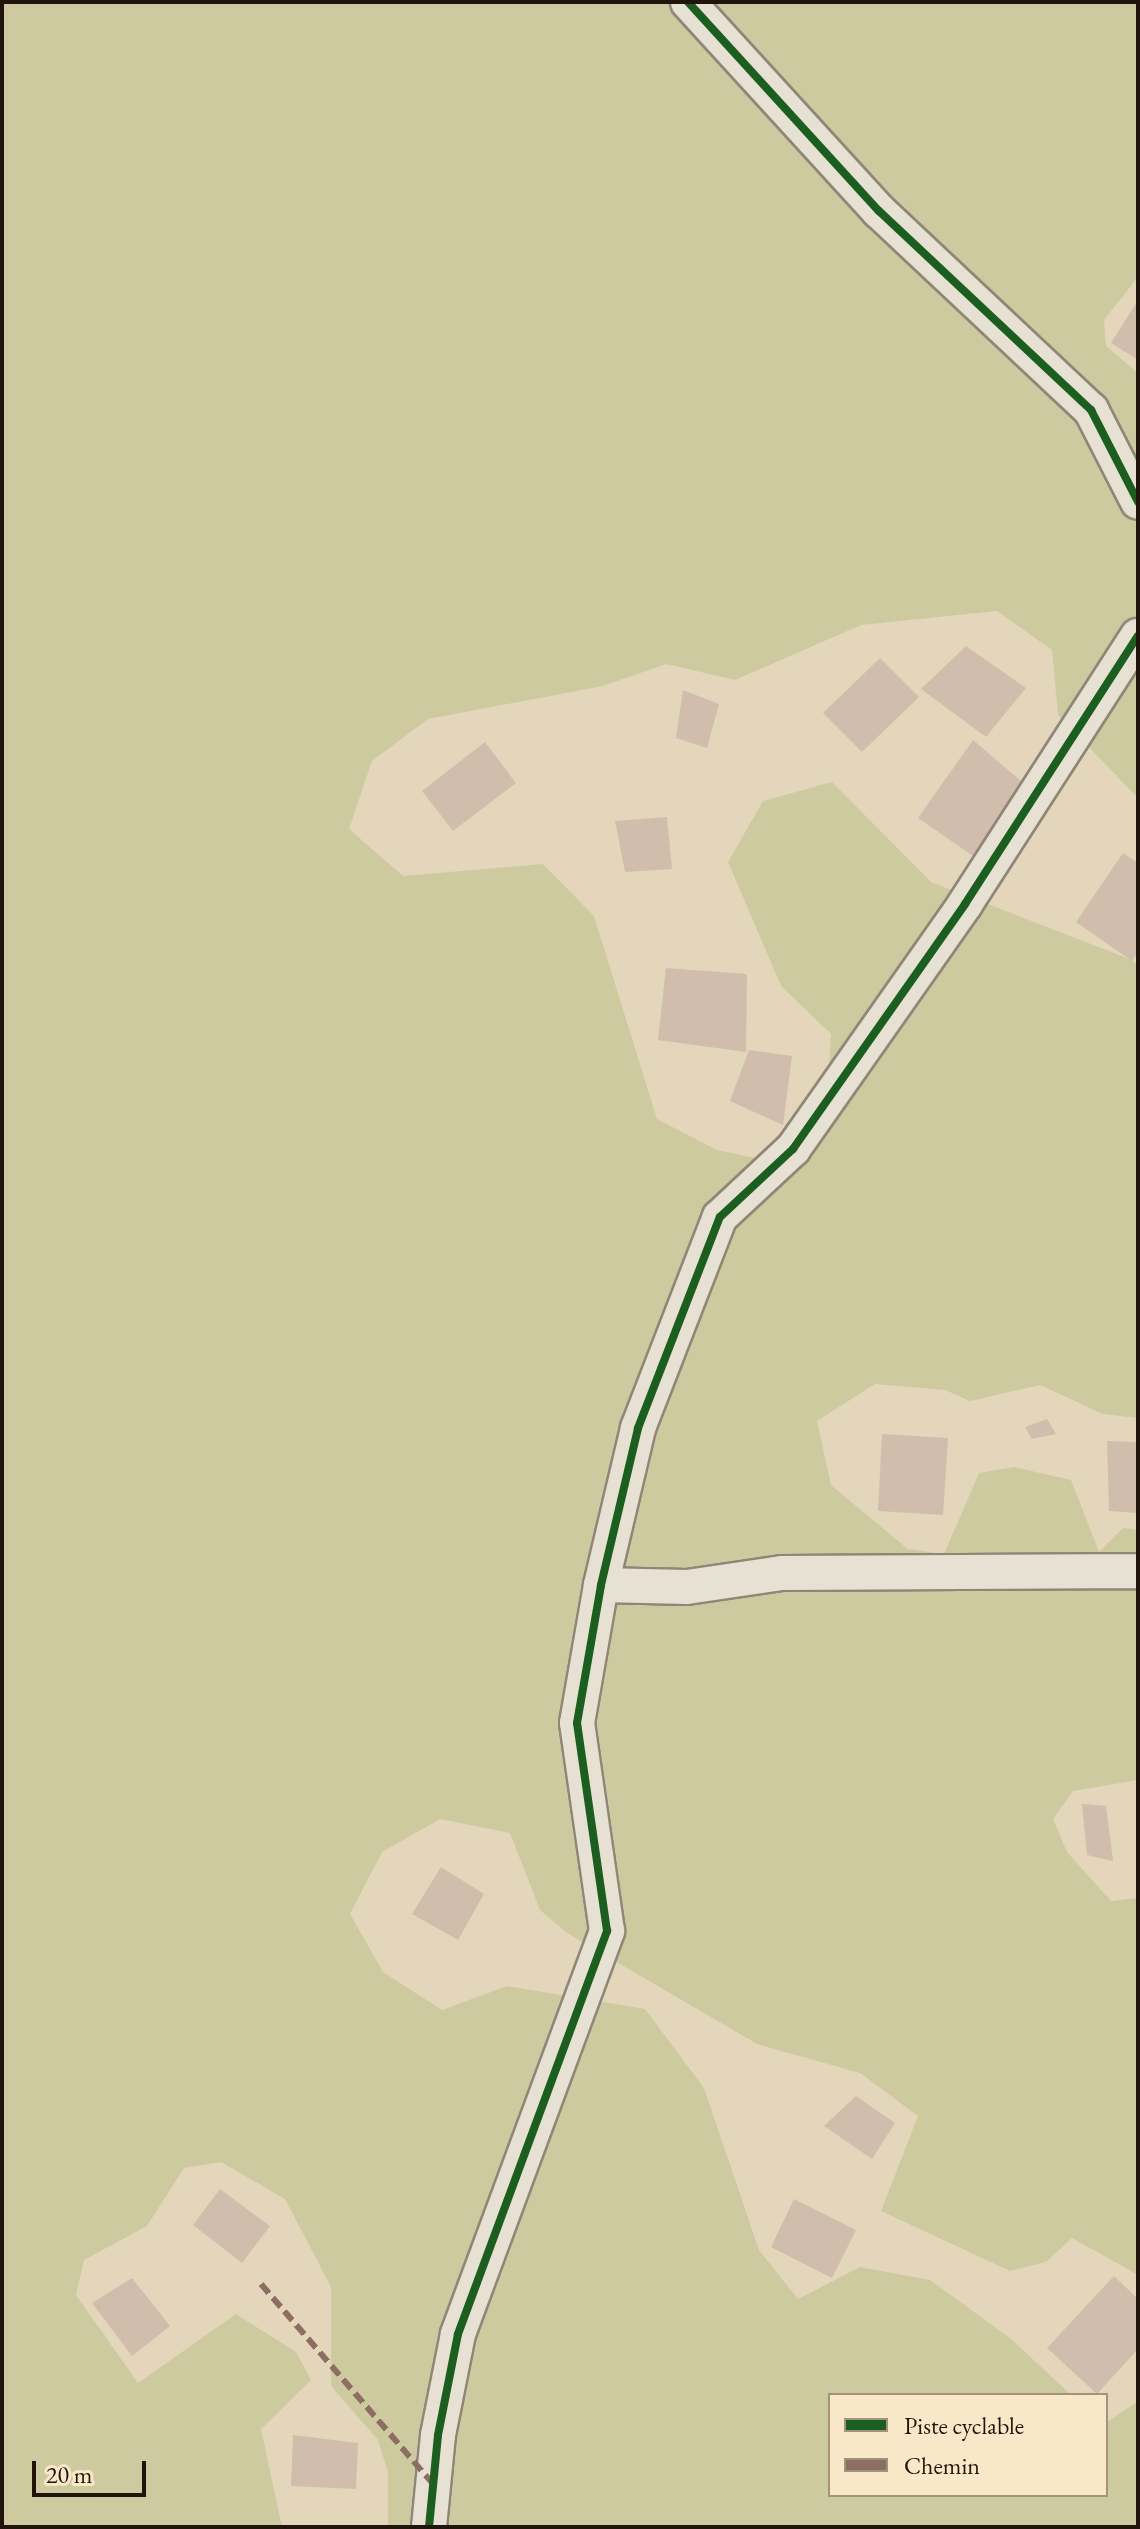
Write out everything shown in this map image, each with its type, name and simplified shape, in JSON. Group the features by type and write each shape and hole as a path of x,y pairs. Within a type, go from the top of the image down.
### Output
{"street":[{"path":"688,2 879,211 1091,410 1138,502"},
{"path":"429,2527 438,2435 458,2334 607,1931 577,1723 601,1585 638,1428 720,1217 793,1149 965,904 1138,636"},
{"path":"601,1585 687,1587 782,1573 1138,1571"}],"shaded area":[{"path":"2,2 1138,2 1138,277 1104,320 1106,346 1138,373 1138,798 1058,715 1052,650 997,611 861,625 735,680 666,664 603,686 428,719 372,761 349,829 403,876 543,864 594,916 657,1119 717,1150 790,1165 827,1101 831,1034 781,986 728,862 763,801 832,782 931,882 1132,960 1138,967 1138,1418 1103,1414 1040,1385 970,1401 945,1390 875,1384 817,1421 831,1485 908,1549 944,1554 979,1473 1014,1467 1071,1480 1099,1552 1123,1528 1138,1530 1138,1780 1073,1791 1053,1819 1067,1852 1111,1901 1138,1898 1138,2275 1072,2238 1046,2262 1010,2271 881,2211 918,2116 860,2073 757,2044 567,1933 540,1910 510,1833 440,1819 382,1852 350,1914 383,1972 442,2010 507,1986 645,2009 704,2088 759,2250 798,2299 860,2267 930,2280 1010,2338 1069,2393 828,2393 828,2497 1108,2497 1108,2422 1138,2401 1138,2527 388,2527 388,2473 378,2440 331,2386 331,2287 285,2199 221,2162 184,2168 147,2226 84,2260 76,2295 138,2383 236,2314 296,2352 311,2380 261,2429 282,2527 2,2527"}],"building":[{"path":"1138,300 1138,360 1111,343"},
{"path":"966,646 1026,688 986,737 921,689"},
{"path":"880,658 919,697 862,752 823,713"},
{"path":"683,690 719,704 707,748 676,738"},
{"path":"973,740 1028,787 979,860 918,818"},
{"path":"485,742 516,783 453,831 422,791"},
{"path":"667,817 672,869 625,872 615,821"},
{"path":"1123,853 1138,863 1138,952 1132,961 1076,922"},
{"path":"666,968 747,974 746,1052 658,1040"},
{"path":"749,1050 792,1056 783,1125 730,1101"},
{"path":"1047,1419 1056,1434 1032,1439 1025,1427"},
{"path":"882,1434 948,1438 943,1515 878,1511"},
{"path":"1107,1441 1138,1442 1138,1513 1109,1511"},
{"path":"1082,1804 1106,1806 1113,1861 1087,1855"},
{"path":"441,1867 484,1894 458,1940 412,1914"},
{"path":"856,2096 895,2123 872,2159 824,2126"},
{"path":"220,2189 270,2226 242,2263 193,2225"},
{"path":"794,2199 856,2230 832,2278 771,2247"},
{"path":"1114,2276 1138,2299 1138,2349 1098,2393 1047,2348"},
{"path":"132,2278 170,2326 132,2356 92,2303"},
{"path":"293,2435 358,2443 356,2489 291,2486"}],"marked path":[{"path":"261,2284 433,2484"}],"cycle path":[{"path":"688,2 879,211 1091,410 1138,502"},
{"path":"429,2527 438,2435 458,2334 607,1931 577,1723 601,1585 638,1428 720,1217 793,1149 965,904 1138,636"}]}
